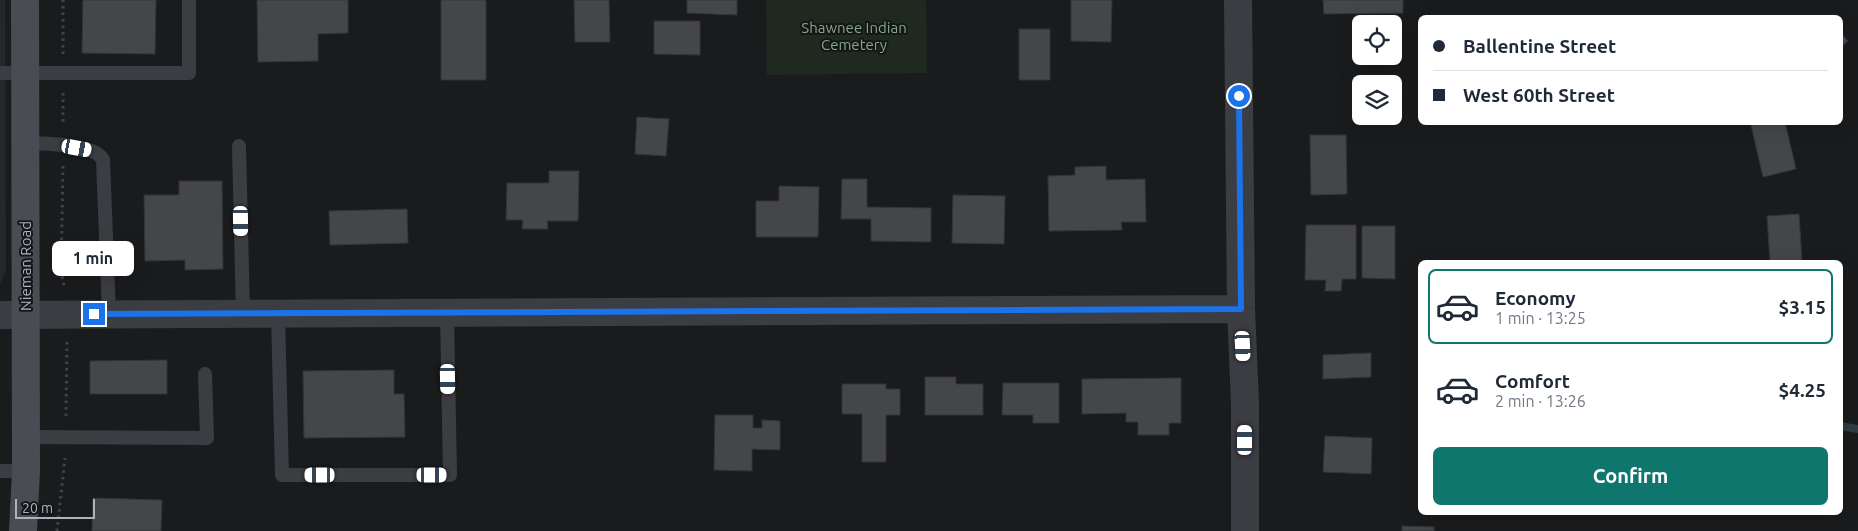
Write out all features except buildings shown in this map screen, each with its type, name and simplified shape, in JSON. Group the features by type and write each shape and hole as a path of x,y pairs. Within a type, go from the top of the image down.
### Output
{"main road":[{"name":"Nieman Road","path":"23,531 13,471 26,437 13,315 26,143 13,73 25,0"}],"street":[{"path":"1238,0 1241,309 1245,403 1245,531"},
{"path":"13,315 1241,309"}],"lane":[{"path":"13,73 189,73 189,0"},
{"path":"26,143 63,145 91,151 101,156 103,160 109,314"},
{"path":"239,146 243,314"},
{"path":"278,314 282,475 450,475 447,313"},
{"path":"26,437 207,438 205,374"}],"path":[{"path":"58,531 59,510"}],"shaded area":[{"path":"0,0 5,0 6,269 0,285"}],"green space":[{"name":"Shawnee Indian Cemetery","path":"766,0 926,0 927,73 767,75"}],"waterway":[{"path":"1843,426 1858,429"}],"route":[{"path":"94,314 1241,309 1239,96"}]}
